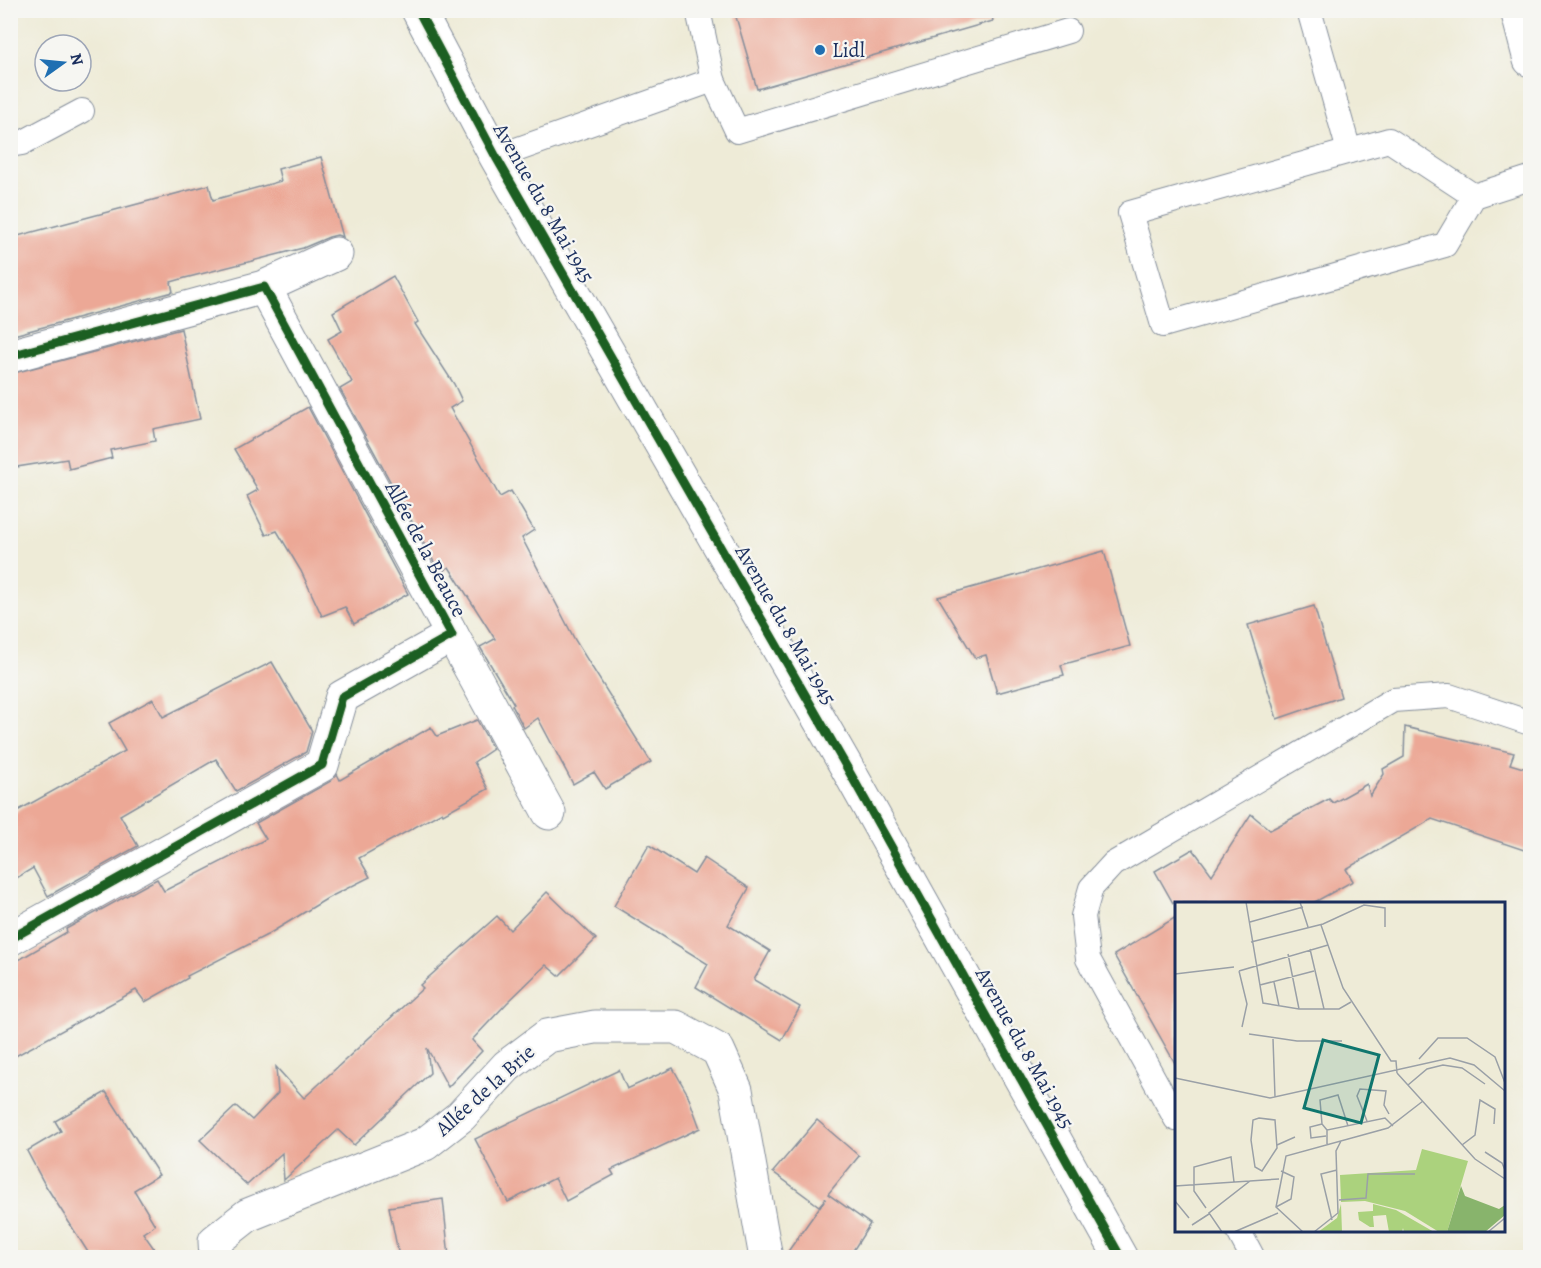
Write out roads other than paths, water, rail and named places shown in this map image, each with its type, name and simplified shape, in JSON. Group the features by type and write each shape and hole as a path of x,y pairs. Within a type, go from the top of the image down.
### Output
{"street":[{"name":"Avenue du 8 Mai 1945","path":"418,10 496,157 846,766 1121,1257"},
{"path":"1517,10 1530,60"},
{"path":"10,356 264,287 336,254"},
{"name":"Allée de la Beauce","path":"264,287 549,813"},
{"name":"Allée de la Beauce","path":"10,939 322,765 342,697 452,635"},
{"name":"Allée de la Brie","path":"216,1257 215,1241 248,1215 425,1144 461,1116 507,1065 547,1035 595,1027 618,1027 676,1028 718,1050 736,1089 766,1257"}],"lane":[{"path":"698,10 713,81 737,131 1068,31"},
{"path":"1309,10 1349,151"},
{"path":"496,157 713,81"},
{"path":"10,145 22,143 82,111"},
{"path":"1474,196 1389,140 1130,213 1163,325 1445,245 1474,196 1530,178"},
{"path":"1175,1117 1088,959 1083,916 1091,888 1113,864 1393,700 1449,696 1530,723"},
{"path":"1239,1232 1253,1257"}],"place":[{"name":"Lidl","path":"820,50"}]}
